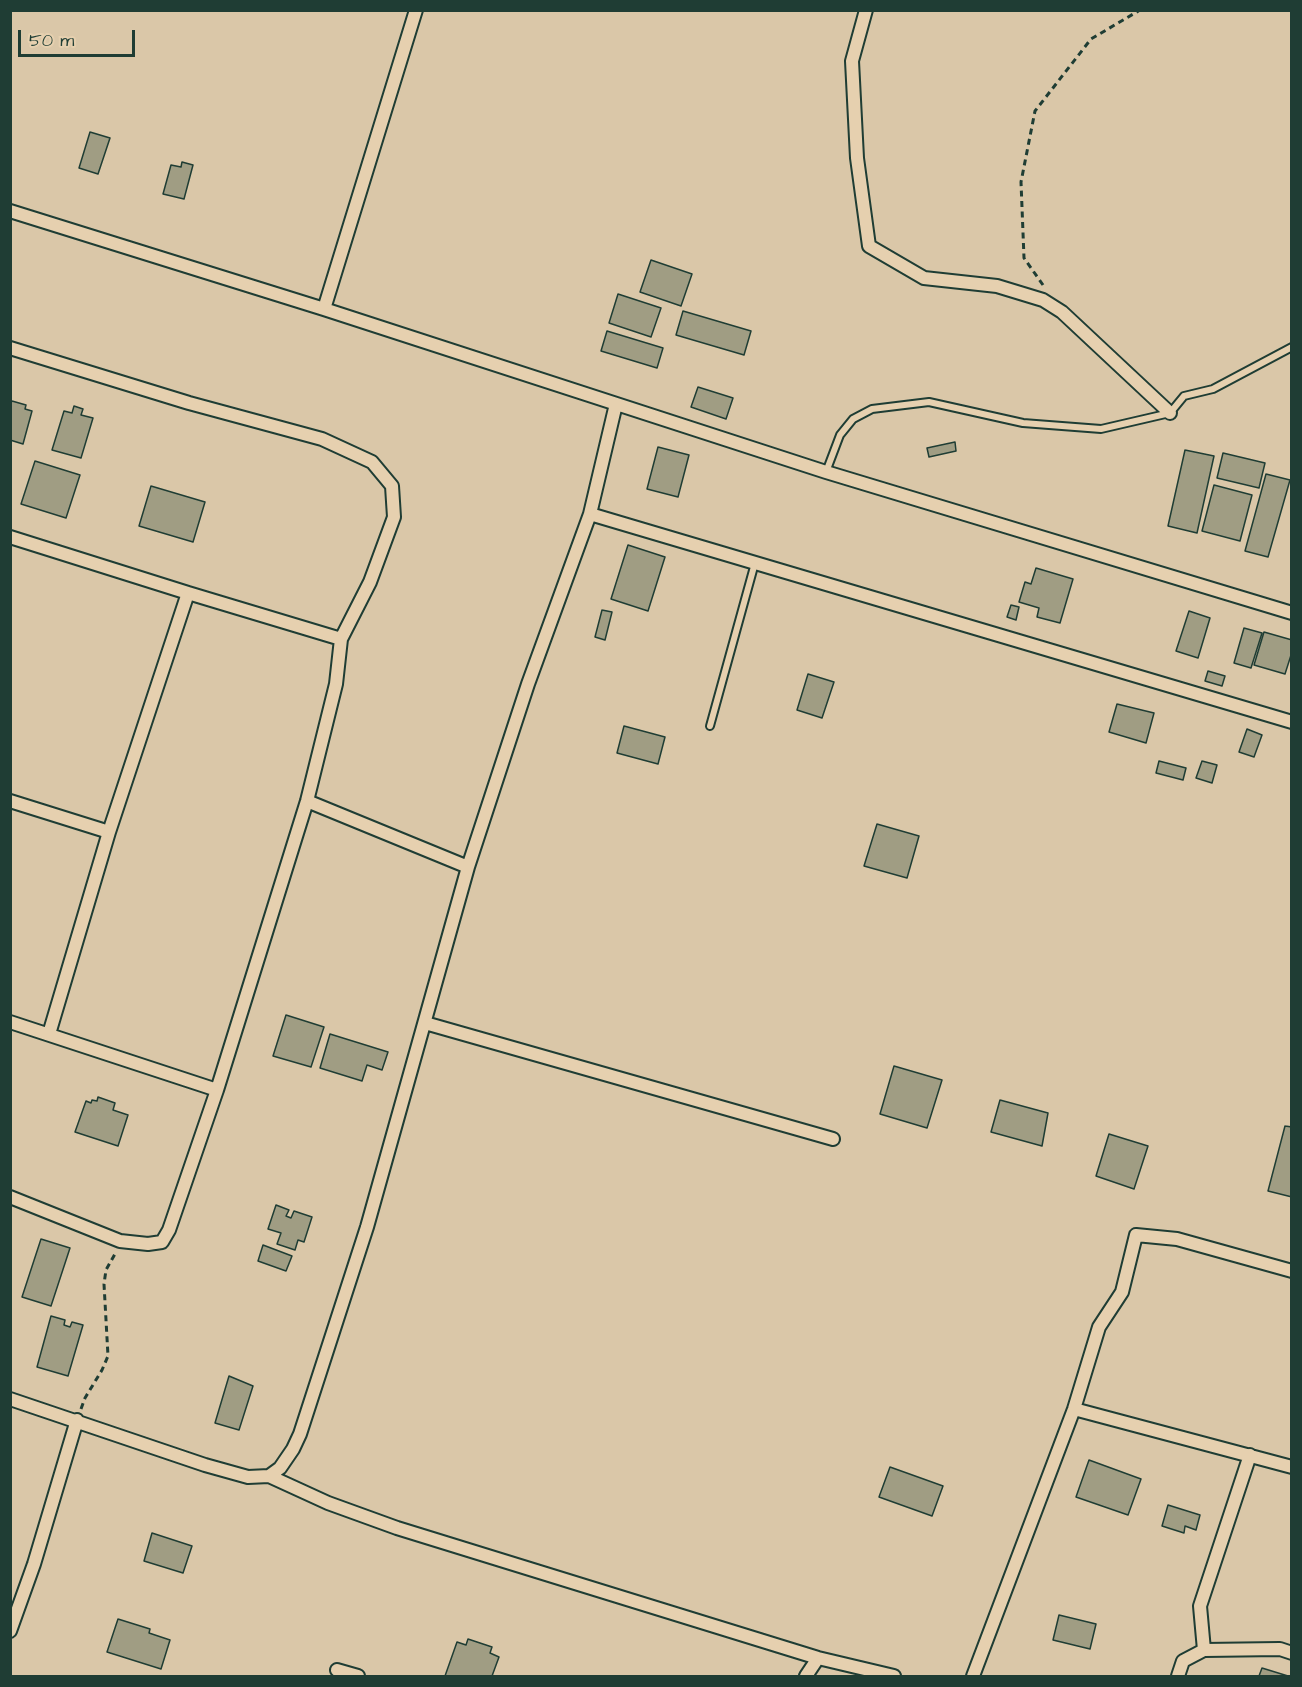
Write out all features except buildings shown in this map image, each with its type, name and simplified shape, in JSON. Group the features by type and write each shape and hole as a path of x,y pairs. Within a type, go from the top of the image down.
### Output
{"street":[{"path":"324,309 416,10"},
{"path":"866,10 852,61 856,158 869,246 924,278 997,286 1043,300 1062,312 1170,413"},
{"path":"10,211 324,309 826,472 1292,613"},
{"path":"10,348 189,403 322,439 372,462 392,486 394,517 370,582 341,639 336,684 307,801 217,1090 170,1230 162,1242 148,1244 120,1241 12,1201"},
{"path":"269,1476 280,1468 300,1434 367,1227 468,867 528,684 590,514 616,404"},
{"path":"590,514 1292,722"},
{"path":"10,537 341,639"},
{"path":"49,1034 109,832 188,592"},
{"path":"10,801 109,832"},
{"path":"307,801 468,867"},
{"path":"10,1022 217,1090"},
{"path":"426,1023 832,1139"},
{"path":"973,1677 1074,1409 1099,1327 1122,1292 1136,1235 1177,1239 1292,1271"},
{"path":"10,1399 205,1465 248,1477 269,1476 328,1503 397,1528 818,1658 894,1677"},
{"path":"1074,1409 1292,1467"},
{"path":"10,1631 34,1564 77,1420"},
{"path":"1204,1650 1200,1606 1250,1455"},
{"path":"1178,1677 1183,1661 1204,1650 1280,1649 1292,1653"},
{"path":"806,1677 818,1658"},
{"path":"337,1670 358,1677"}],"lane":[{"path":"826,472 840,435 853,419 872,409 929,402 1023,423 1101,429 1170,413 1184,396 1213,389 1292,347"},
{"path":"710,726 755,563"}],"path":[{"path":"1043,285 1024,258 1021,182 1035,111 1091,39 1140,10"},
{"path":"77,1420 85,1398 108,1356 104,1284 106,1270 112,1262 120,1241"}]}
